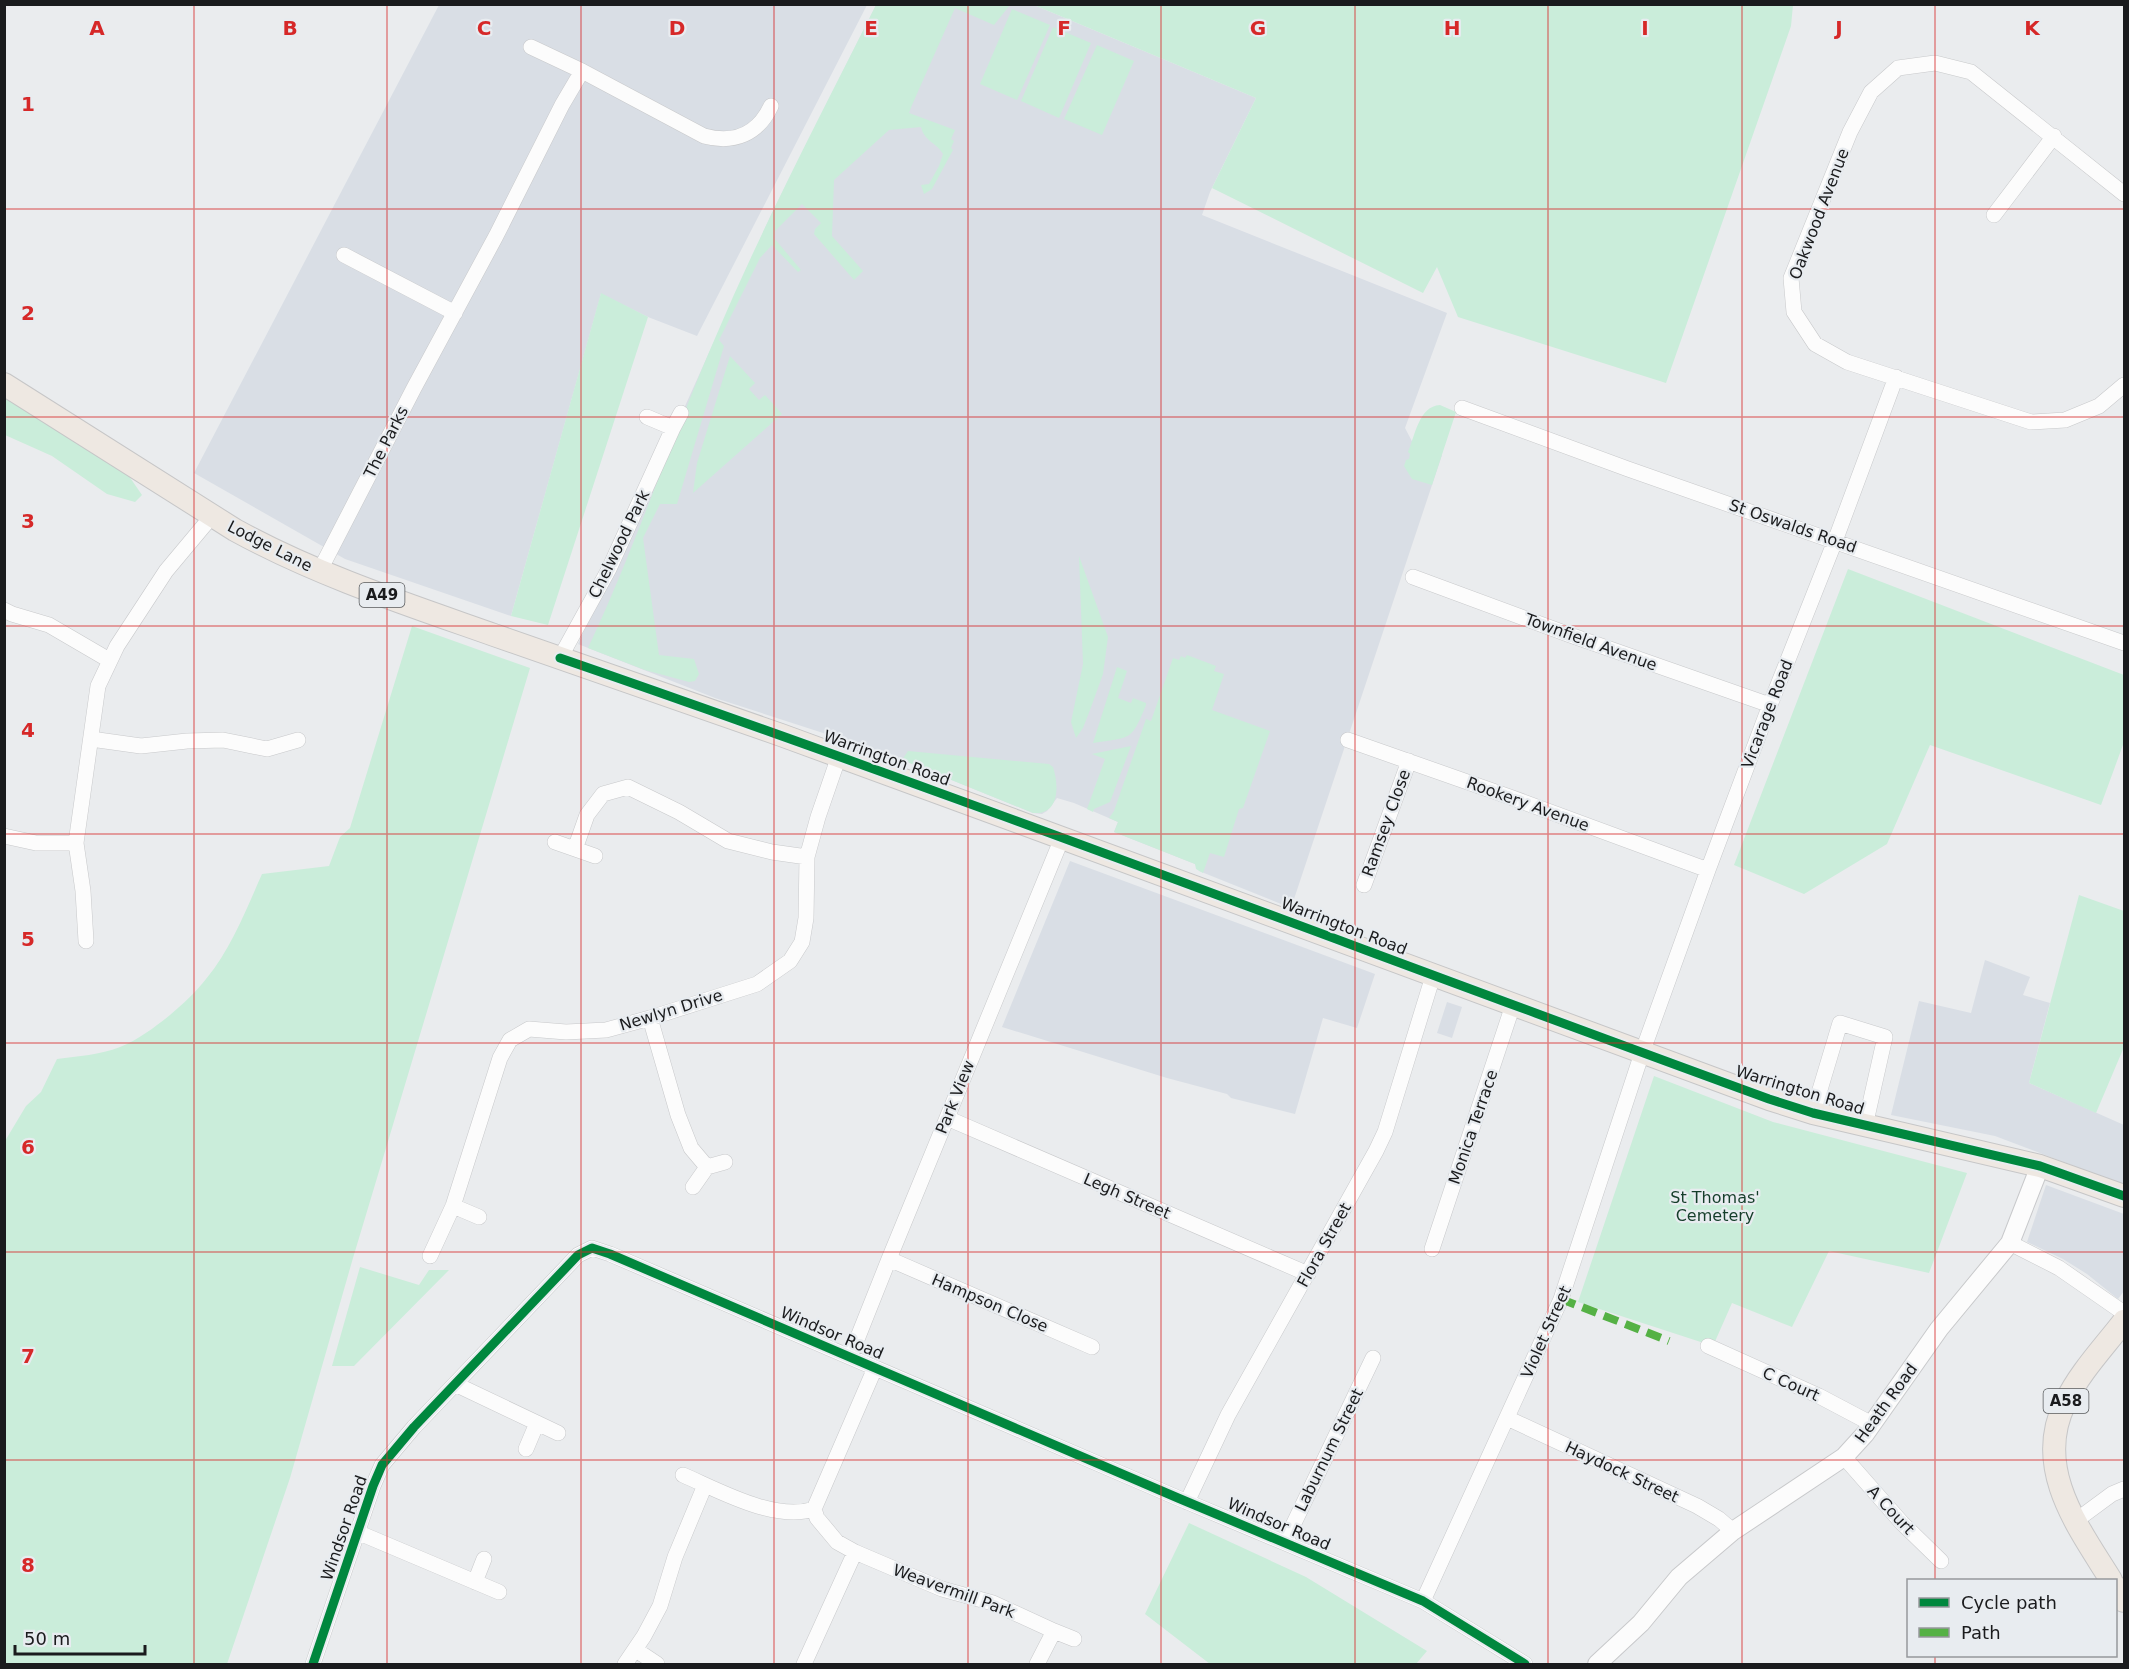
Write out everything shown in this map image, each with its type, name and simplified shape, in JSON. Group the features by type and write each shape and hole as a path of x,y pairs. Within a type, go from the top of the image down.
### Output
{"main road":[{"name":"Lodge Lane","path":"4,384 265,547 319,572 560,657"},
{"name":"Warrington Road","path":"560,657 839,756 1642,1053 1813,1113 2002,1155 2124,1196"},
{"name":"A58","path":"2110,1579 2074,1521 2055,1474 2054,1449 2064,1403 2083,1375 2120,1335"}],"street":[{"path":"531,47 704,136 715,139 741,136 751,132 766,116 771,106"},
{"name":"Oakwood Avenue","path":"2124,194 1971,72 1935,63 1898,68 1871,92 1850,132 1791,278 1794,312 1815,344 1847,362 2031,422 2065,420 2099,406 2124,385"},
{"name":"The Parks","path":"319,572 530,171 562,105 582,72"},
{"path":"1994,215 2054,136"},
{"path":"344,255 455,313"},
{"name":"Vicarage Road","path":"1642,1053 1708,870 1896,377"},
{"name":"St Oswalds Road","path":"1462,408 1628,469 2124,643"},
{"name":"Chelwood Park","path":"560,657 609,569 681,412"},
{"path":"647,417 673,428"},
{"path":"86,941 83,891 76,843 98,686 109,660 166,571 212,516"},
{"name":"Townfield Avenue","path":"1413,577 1770,705"},
{"path":"4,610 49,625 109,660"},
{"path":"91,739 141,746 223,740 267,749 298,740"},
{"name":"Rookery Avenue","path":"1348,740 1409,760 1708,870"},
{"name":"Newlyn Drive","path":"430,1256 453,1206 500,1058 510,1040 529,1029 566,1032 606,1030 650,1018 757,984 790,961 802,942 806,918 807,857 839,756"},
{"name":"Ramsey Close","path":"1364,885 1409,760"},
{"path":"575,849 587,815 603,794 628,788 679,812 728,841 772,852 807,857"},
{"path":"4,836 36,843 76,843"},
{"name":"Park View","path":"850,1357 888,1259 1062,838"},
{"path":"555,842 596,856"},
{"name":"Flora Street","path":"1187,1502 1228,1415 1385,1132 1433,976"},
{"name":"Monica Terrace","path":"1432,1249 1513,1005"},
{"path":"650,1018 678,1115 691,1148 707,1167"},
{"path":"1813,1113 1840,1023 1885,1037 1864,1126"},
{"name":"Violet Street","path":"1423,1601 1562,1299 1642,1053"},
{"name":"Legh Street","path":"946,1118 1308,1274"},
{"path":"693,1187 707,1167 725,1162"},
{"name":"Heath Road","path":"1597,1665 1641,1623 1679,1577 1733,1531 1844,1457 1872,1424 1939,1329 2010,1243 2040,1166"},
{"path":"453,1206 479,1217"},
{"path":"2010,1243 2059,1268 2124,1313"},
{"name":"Windsor Road","path":"313,1665 382,1465 414,1427 578,1255 592,1248 1423,1601 1525,1665"},
{"name":"Hampson Close","path":"888,1259 1092,1347"},
{"name":"C Court","path":"1708,1346 1819,1396 1872,1424"},
{"name":"Laburnum Street","path":"1285,1542 1373,1358"},
{"path":"683,1475 762,1508 782,1513 802,1513 814,1509 875,1368"},
{"path":"455,1384 558,1433"},
{"name":"Haydock Street","path":"1507,1418 1697,1506 1719,1519 1733,1531"},
{"path":"526,1449 537,1424"},
{"name":"A Court","path":"1844,1457 1902,1523 1941,1561"},
{"path":"625,1665 636,1650 660,1606 675,1557 705,1485"},
{"path":"2074,1521 2112,1494 2124,1489"},
{"name":"Weavermill Park","path":"814,1509 817,1518 837,1542 855,1552 942,1589 993,1603 1074,1639"},
{"path":"357,1532 499,1592"},
{"path":"804,1665 855,1552"},
{"path":"475,1582 484,1559"},
{"path":"1038,1665 1054,1630"},
{"path":"636,1650 657,1665"}],"shaded area":[{"path":"439,5 867,5 697,336 648,317 601,294 511,616 345,559 194,473"},
{"path":"876,5 1034,5 1256,98 1210,192 1202,215 1447,313 1405,428 1415,447 1442,455 1291,908 1199,871 1195,864 1114,832 1118,822 1074,803 1057,798 1047,811 1042,814 1033,813 888,754 715,698 578,644 771,215"},
{"path":"1070,861 1375,974 1357,1028 1323,1018 1295,1114 1231,1098 1227,1094 1002,1027"},
{"path":"1985,960 2030,977 2023,995 2050,1003 2029,1083 2124,1125 2124,1185 1995,1136 1891,1115 1919,1001 1971,1013"},
{"path":"1447,1002 1462,1007 1452,1038 1437,1033"},
{"path":"2046,1185 2124,1214 2124,1291 2118,1299 2087,1274 2063,1259 2027,1242"}],"green space":[{"path":"876,5 1010,5 994,25 955,8 912,105 909,113 955,130 951,139 954,141 951,148 953,150 932,189 924,194 921,185 929,184 943,154 925,136 921,127 889,130 834,180 832,236 863,271 854,280 814,234 815,229 821,223 802,204 775,231 774,238 801,270 798,272 772,245 760,258 719,340 724,346 677,504 660,504 643,538 659,655 694,659 699,674 695,681 689,682 645,670 588,648 622,571 734,294 793,169"},
{"path":"1034,5 1793,5 1791,26 1666,383 1458,317 1437,267 1423,293 1212,188 1256,98"},
{"path":"1012,9 1050,25 1017,100 980,84"},
{"path":"1053,27 1091,43 1059,118 1021,101"},
{"path":"1097,45 1134,61 1102,135 1064,119"},
{"path":"601,293 648,317 548,625 511,616"},
{"path":"730,356 755,383 749,389 759,400 765,395 782,414 693,493 697,463"},
{"path":"5,396 120,463 142,495 135,502 107,494 52,456 5,435"},
{"path":"1440,405 1456,412 1432,485 1412,479 1404,466 1406,460 1409,459 1408,452 1422,416 1433,407"},
{"path":"1079,556 1108,637 1103,674 1083,728 1076,738 1071,722 1083,664"},
{"path":"1848,569 2124,675 2124,742 2101,805 1930,745 1887,844 1804,894 1734,865"},
{"path":"412,626 530,668 353,1258 290,1478 227,1664 5,1664 5,1141 26,1106 41,1092 57,1059 97,1054 127,1044 158,1024 194,993 215,967 230,942 262,874 329,866 340,837 350,828"},
{"path":"1187,655 1216,666 1214,671 1224,674 1212,710 1270,731 1243,808 1239,809 1224,857 1210,853 1203,873 1196,869 1195,864 1114,832 1118,822 1109,818 1114,811 1146,719 1151,721 1173,658 1179,660 1181,656 1185,658"},
{"path":"1117,667 1127,671 1118,698 1131,703 1133,698 1146,705 1137,726 1128,736 1093,743"},
{"path":"1131,746 1110,802 1094,809 1093,812 1087,809 1105,759 1092,754"},
{"path":"908,751 1049,764 1053,767 1056,782 1053,804 1042,812 1033,813 902,760"},
{"path":"2079,895 2124,911 2124,1047 2096,1113 2029,1083"},
{"name":"St Thomas' Cemetery","path":"1654,1076 1773,1122 1967,1173 1929,1273 1829,1251 1792,1327 1732,1303 1713,1346 1578,1302"},
{"path":"360,1267 419,1285 429,1270 449,1270 354,1366 332,1366"},
{"path":"1189,1523 1306,1577 1427,1651 1416,1664 1210,1664 1145,1614"}],"marked path":[{"path":"1561,1299 1669,1341"}],"cycle path":[{"path":"560,658 1015,820 1769,1099 1813,1113 2040,1166 2124,1196"},
{"path":"313,1664 382,1465 414,1427 578,1255 592,1248 1423,1601 1525,1664"}]}
